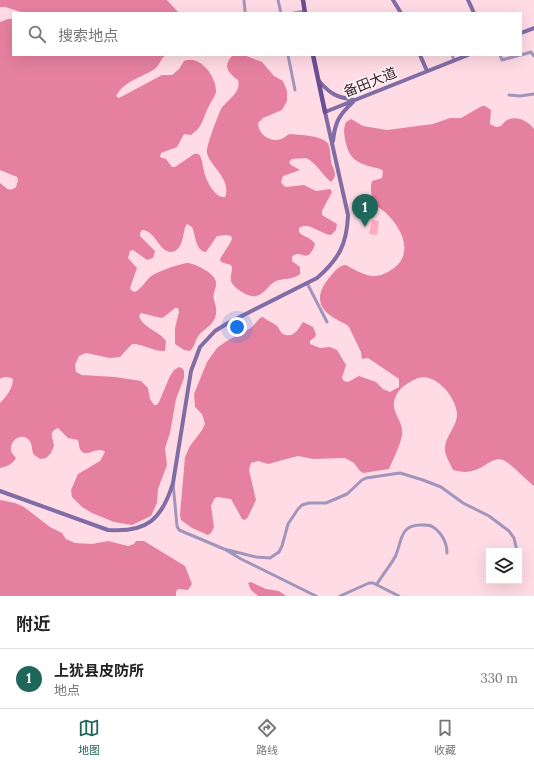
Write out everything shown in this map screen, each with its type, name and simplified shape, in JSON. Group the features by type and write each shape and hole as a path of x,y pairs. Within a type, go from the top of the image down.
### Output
{"main road":[{"path":"303,0 305,12"},
{"path":"393,0 400,12"},
{"path":"468,0 474,12"},
{"path":"522,33 534,28"},
{"path":"0,491 108,530 123,531 137,529 155,518 162,510 173,483 190,371 200,347 215,331 228,323 317,278 332,263 342,246 348,231 348,215 314,56"},
{"path":"420,56 427,71"},
{"name":"备田大道","path":"325,112 465,56"},
{"path":"319,81 328,91 344,98 354,100"},
{"path":"332,145 336,122 340,115 354,100"}],"street":[{"path":"244,0 245,11"},
{"path":"278,0 281,12"},
{"path":"522,55 531,52 533,56"},
{"path":"288,56 295,90"},
{"path":"452,56 454,60"},
{"path":"500,56 502,60 517,56"},
{"path":"509,95 520,96 534,94"},
{"path":"307,283 327,322"},
{"path":"224,549 256,557 270,558 279,552 292,517 302,505 309,503 326,503 347,494 366,478 400,473 423,480 441,488 463,503 489,516 509,531 514,538 517,548"},
{"path":"173,483 177,526 185,533 224,549 316,596"},
{"path":"377,584 396,555 405,529 410,526 430,525 435,528 446,544 447,553"},
{"path":"340,596 369,583 377,584 399,596"}],"shaded area":[{"path":"0,0 167,0 178,12 21,12 0,7"},
{"path":"12,19 12,56 164,56 156,68 124,86 116,96 119,98 162,75 172,75 179,69 184,61 196,61 201,64 211,74 214,80 216,86 215,96 198,129 191,135 184,134 177,147 161,153 160,157 166,159 172,167 175,167 194,154 199,154 210,186 215,193 221,197 225,197 225,183 207,154 207,149 222,107 235,93 239,85 238,80 231,75 227,66 232,56 247,56 262,62 274,76 283,81 287,91 287,101 282,110 263,118 258,123 261,133 273,140 281,139 289,134 312,136 327,142 329,146 331,162 335,174 331,182 310,160 306,158 292,159 289,162 291,165 300,170 283,176 281,182 286,187 304,185 316,191 330,189 332,192 322,211 322,215 337,224 336,230 331,235 307,226 299,228 299,232 315,244 312,251 307,256 298,254 292,257 292,261 300,267 300,274 297,276 276,281 259,295 253,296 246,294 232,284 231,265 221,262 220,259 231,242 231,236 217,236 206,252 202,251 196,242 192,227 187,224 181,244 176,251 171,252 163,249 150,233 142,230 140,236 155,251 153,258 147,260 133,250 130,251 128,258 137,268 130,288 132,291 135,292 150,277 157,273 187,263 208,272 212,275 216,282 214,295 216,310 215,318 199,335 190,351 184,350 175,344 175,328 179,312 178,308 175,308 161,318 141,313 139,316 147,327 166,341 165,351 132,344 120,357 110,358 86,353 79,356 75,365 76,372 82,375 115,377 141,381 148,388 150,399 154,405 157,405 159,402 174,370 179,367 184,371 184,378 176,399 170,433 165,448 167,465 158,489 157,503 151,516 132,525 114,522 92,513 82,507 72,497 71,490 78,474 100,461 105,452 98,450 88,453 82,452 78,440 68,438 58,428 52,433 54,446 51,453 46,458 40,459 34,455 30,441 25,437 19,437 16,438 11,446 11,450 16,458 15,460 9,465 0,468 0,403 7,395 13,379 3,377 0,379 0,183 7,189 13,189 16,187 18,180 17,177 0,170 0,22"},
{"path":"482,106 485,106 491,110 490,124 496,127 501,126 507,120 515,118 525,121 534,129 534,486 509,464 499,459 472,471 464,472 453,470 446,456 445,450 446,443 457,416 454,402 445,388 432,379 425,377 418,378 410,382 398,392 395,399 394,405 401,424 402,435 399,447 389,469 363,473 354,463 345,458 313,459 298,456 268,464 258,461 251,463 249,470 256,500 248,517 245,520 242,519 231,499 217,497 214,499 211,506 214,527 211,533 208,535 192,528 181,520 180,515 185,457 190,446 205,424 202,414 195,407 194,394 207,362 217,348 251,328 260,318 263,317 274,323 283,334 287,335 293,334 303,322 313,327 316,334 310,341 310,344 320,348 330,347 337,350 346,365 342,378 344,381 348,382 359,376 376,382 383,389 390,392 399,387 399,379 368,358 362,359 361,352 349,327 329,315 320,300 320,295 325,284 341,266 346,265 363,274 377,276 392,269 399,263 403,255 403,238 399,229 393,220 375,204 372,197 372,181 382,178 383,171 358,162 349,153 344,130 346,122 351,119 363,126 387,130 433,124 450,118 461,118"},
{"path":"372,220 379,221 377,235 369,234"},
{"path":"0,500 15,503 24,507 50,527 62,533 66,539 75,543 92,544 108,541 128,546 134,544 136,541 144,541 185,566 192,584 188,590 178,589 176,596 0,596"},
{"path":"251,582 266,589 279,591 286,596 258,596 251,590 248,583"}],"place":[{"name":"上犹县皮防所","path":"365,227"}]}
